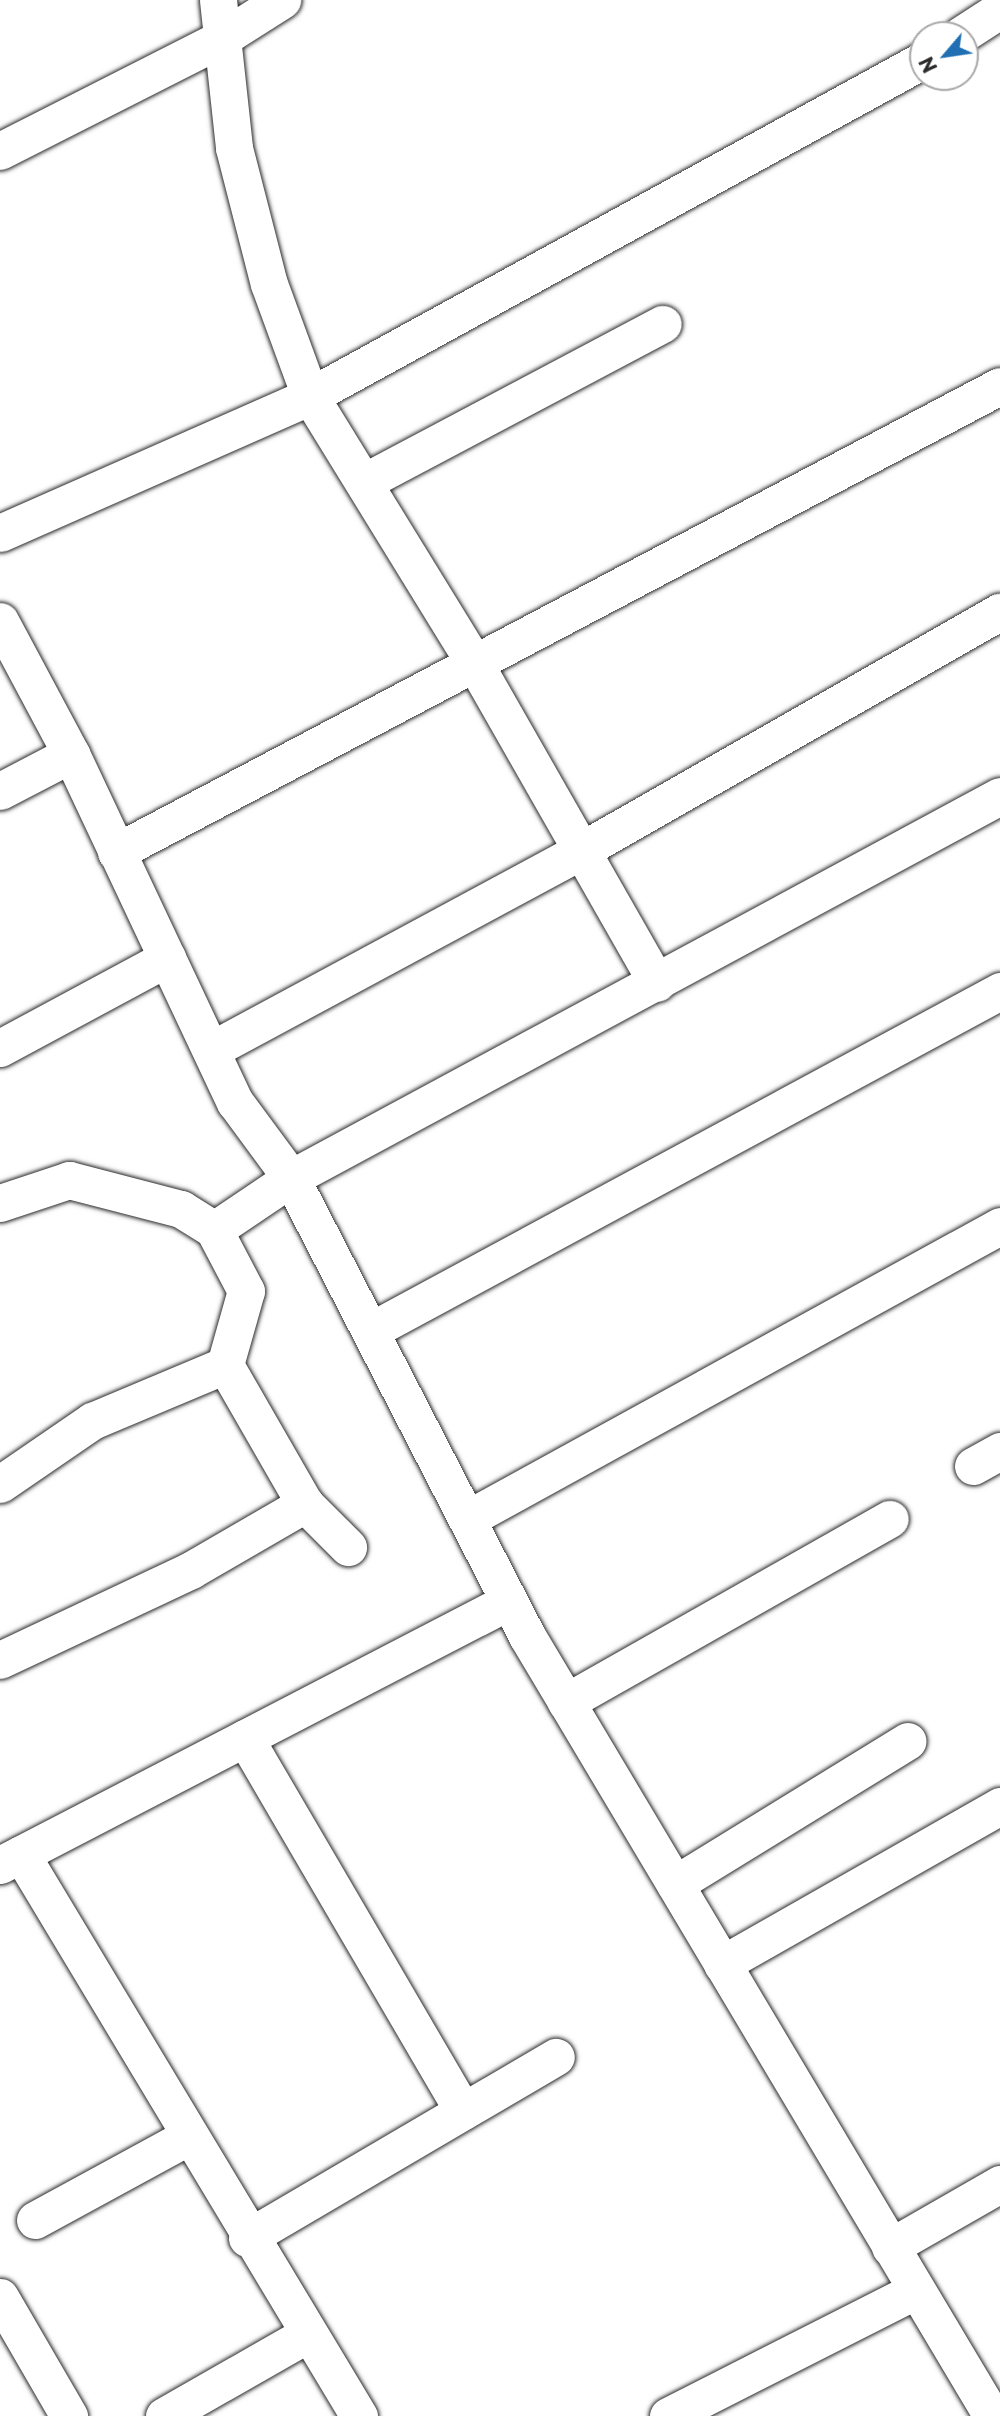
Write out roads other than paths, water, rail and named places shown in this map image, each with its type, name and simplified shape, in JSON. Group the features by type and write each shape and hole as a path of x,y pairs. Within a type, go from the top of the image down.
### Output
{"street":[{"path":"218,0 219,40 234,148 260,247 310,396 475,664 657,983"},
{"path":"0,151 219,40 282,0"},
{"path":"0,533 310,396 909,68"},
{"path":"364,482 663,324"},
{"path":"116,852 1000,386"},
{"path":"211,1050 582,850 1000,612"},
{"path":"0,621 71,754 235,1102 291,1178 509,1601 566,1702 992,2416"},
{"path":"0,791 71,754"},
{"path":"214,1230 291,1178 657,983 996,808"},
{"path":"0,1048 167,958"},
{"path":"370,1331 1000,991"},
{"path":"0,1203 69,1180 181,1209 214,1230 246,1291 225,1365 305,1504 348,1547"},
{"path":"467,1519 1000,1226"},
{"path":"0,1484 92,1421 225,1365"},
{"path":"0,1660 191,1570 305,1504"},
{"path":"566,1702 890,1519"},
{"path":"359,2416 187,2137 10,1860 509,1601"},
{"path":"245,1738 463,2111"},
{"path":"674,1884 907,1741"},
{"path":"722,1964 1000,1805"},
{"path":"247,2238 556,2057"},
{"path":"35,2220 187,2137"},
{"path":"890,2247 1000,2184"},
{"path":"668,2416 916,2290"},
{"path":"0,2297 69,2416"},
{"path":"164,2416 308,2334"}]}
